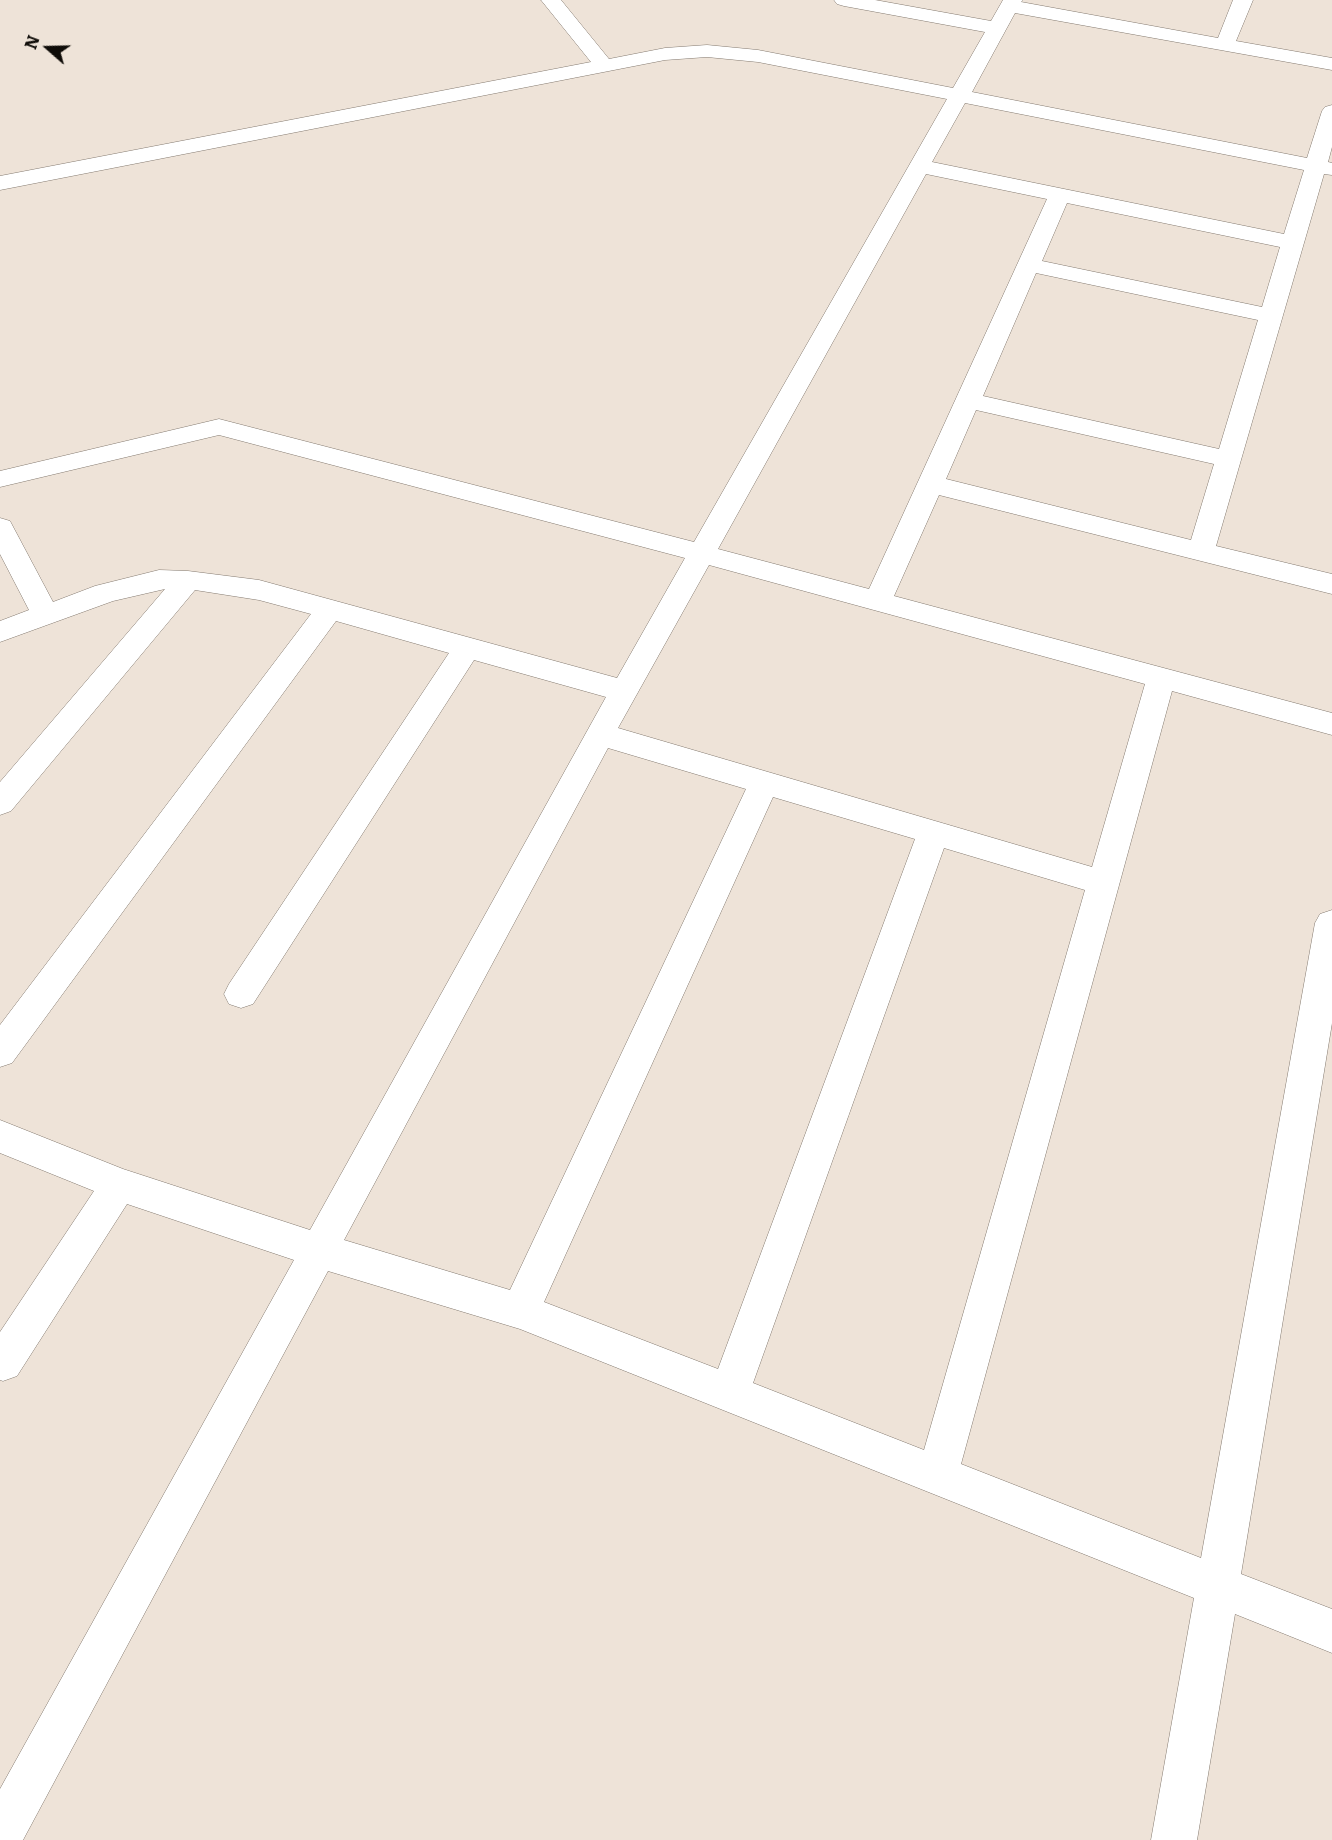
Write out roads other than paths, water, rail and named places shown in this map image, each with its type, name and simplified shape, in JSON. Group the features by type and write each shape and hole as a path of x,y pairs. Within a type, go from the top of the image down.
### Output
{"street":[{"path":"551,0 604,66"},
{"path":"844,0 1119,17 1225,45 1332,64"},
{"path":"1225,45 1243,0"},
{"path":"0,1836 600,734 1006,11"},
{"path":"0,183 665,54 717,52 758,56 1324,167"},
{"path":"1201,551 1293,243 1324,167 1332,111"},
{"path":"919,166 1293,243"},
{"path":"878,601 1060,195"},
{"path":"1029,265 1272,316"},
{"path":"968,400 1228,459"},
{"path":"0,479 219,427 700,553 1332,724"},
{"path":"931,484 1332,584"},
{"path":"0,527 45,614"},
{"path":"0,632 105,593 159,579 188,580 259,590 624,691"},
{"path":"0,803 188,580"},
{"path":"0,1052 329,610"},
{"path":"241,994 467,648"},
{"path":"937,1475 1161,678"},
{"path":"600,734 1104,883"},
{"path":"520,1311 764,783"},
{"path":"729,1393 933,832"},
{"path":"1174,1840 1216,1585 1332,923"},
{"path":"0,1136 119,1184 320,1251 520,1311 1332,1631"},
{"path":"3,1362 119,1184"}]}
